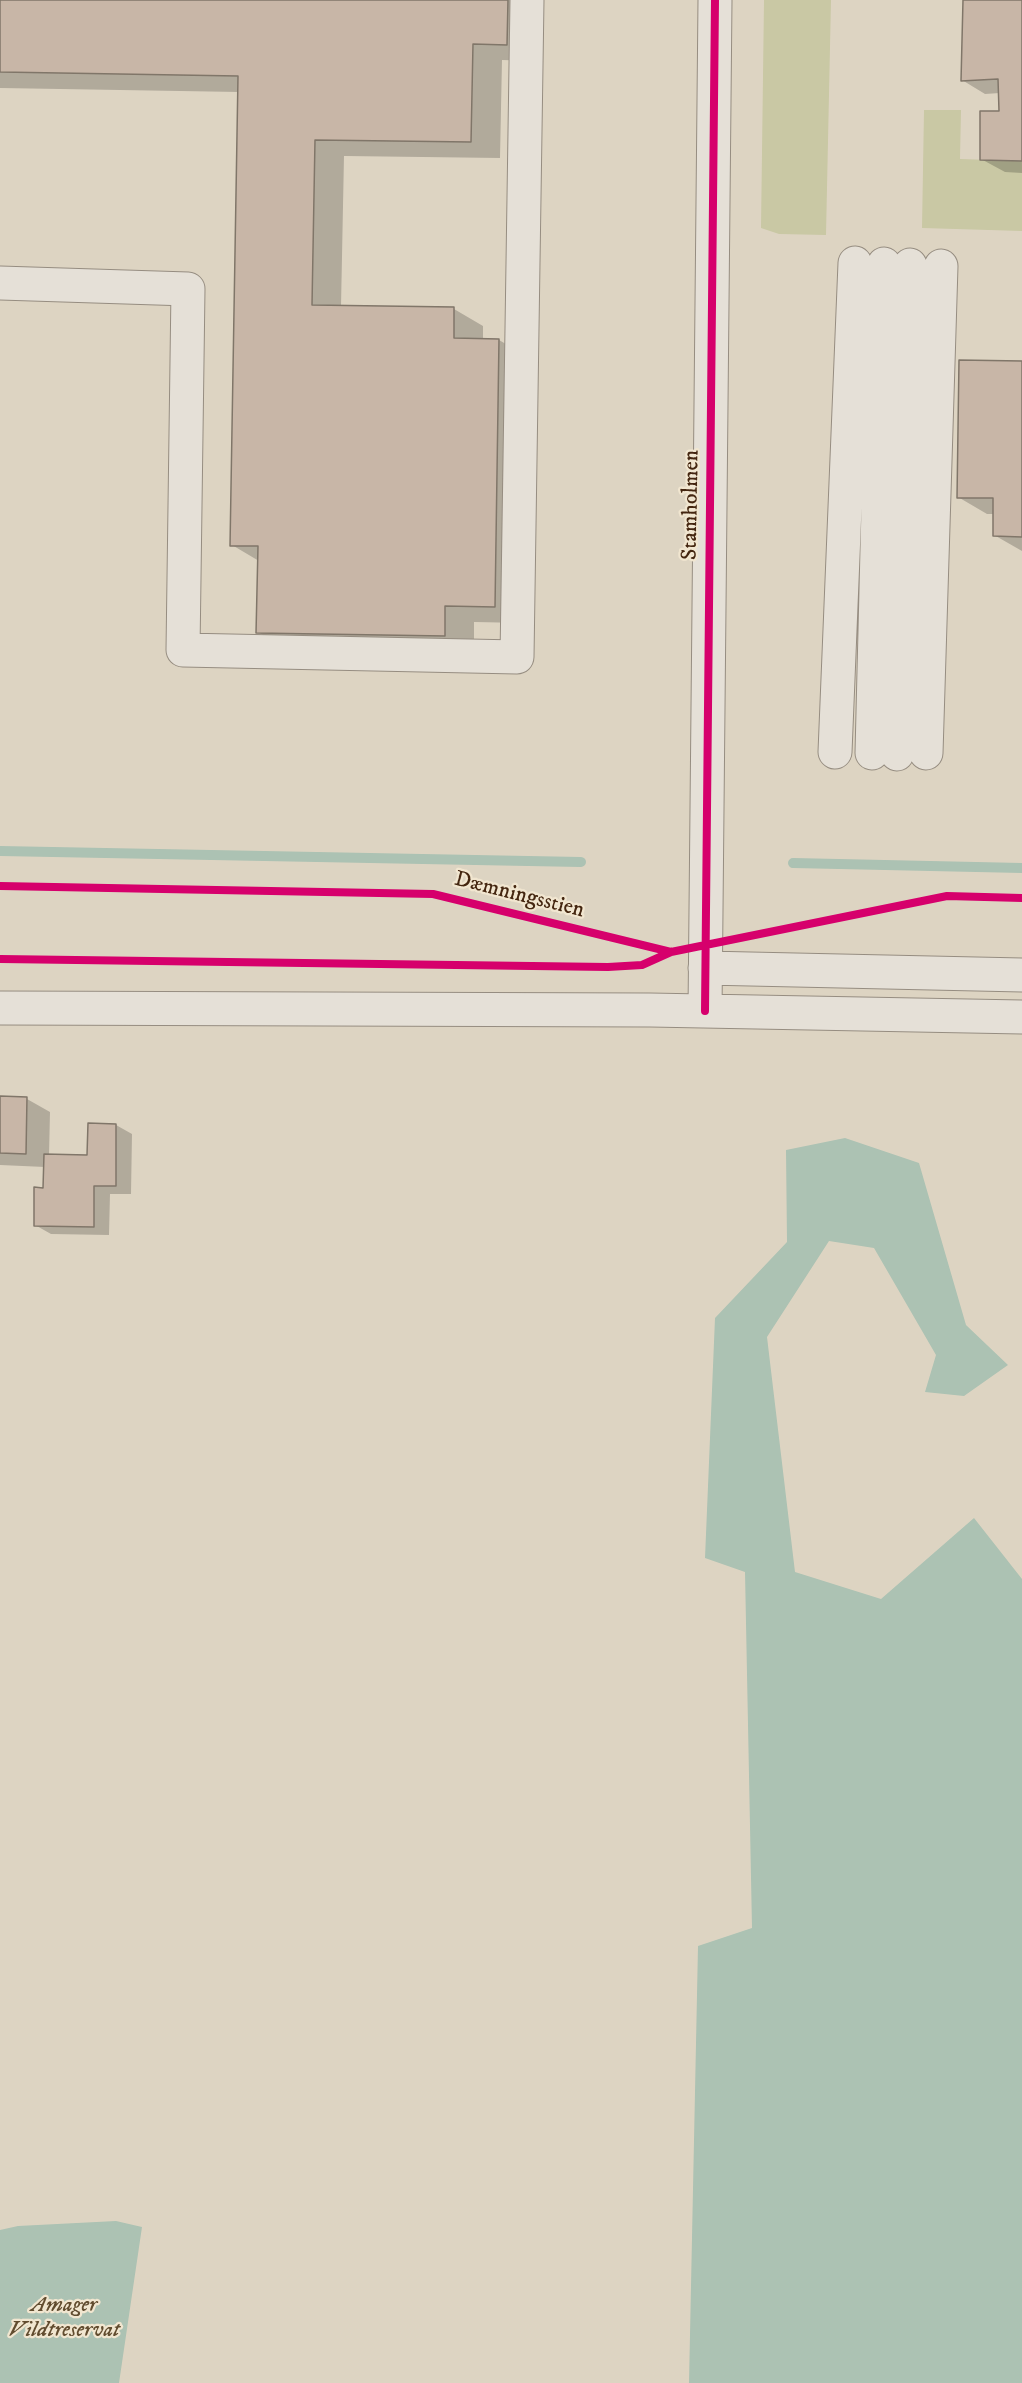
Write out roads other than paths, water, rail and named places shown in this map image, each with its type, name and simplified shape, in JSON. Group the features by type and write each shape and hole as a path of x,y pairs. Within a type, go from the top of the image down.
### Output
{"street":[{"path":"0,283 188,289 183,650 517,657 526,0"},
{"name":"Stamholmen","path":"705,1011 715,0"},
{"path":"836,752 897,264"},
{"path":"897,264 898,753 897,264"},
{"path":"705,968 1022,975"},
{"path":"0,1008 705,1011 1022,1017"}],"waterway":[{"path":"0,851 581,862"},
{"path":"793,863 1022,868"}],"park label":[{"name":"Amager Vildtreservat","path":"64,2318"}]}
